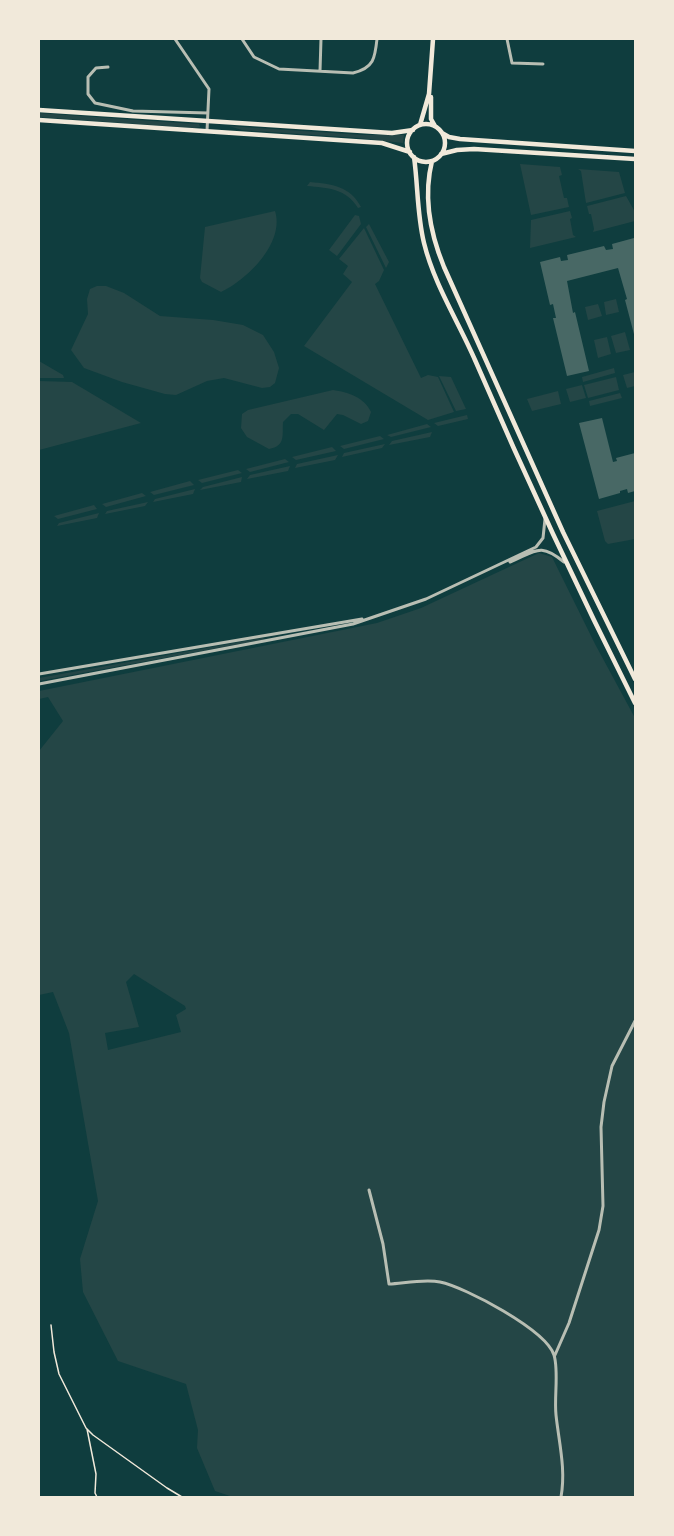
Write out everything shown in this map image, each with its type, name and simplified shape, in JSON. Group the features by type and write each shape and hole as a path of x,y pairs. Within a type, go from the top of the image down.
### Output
{"main road":[{"path":"433,39 431,119 435,126 449,137 635,151"},
{"path":"419,126 423,119 430,88"},
{"path":"39,110 392,133 412,130 428,124 435,126"},
{"path":"39,120 382,143 412,154 422,161 432,161"},
{"path":"412,130 408,138 419,217 424,244 434,272 564,562 635,703"},
{"path":"441,154 445,142 442,133"},
{"path":"635,159 474,149 457,150 441,154 432,161 429,171 428,208 436,247 444,267 562,532 635,679"}],"street":[{"path":"175,39 208,86 210,93 207,131"},
{"path":"242,39 254,57 266,65 279,69 353,73 363,71 371,64 377,39"},
{"path":"320,71 321,39"},
{"path":"507,39 512,63 543,64"},
{"path":"108,67 96,68 88,77 87,90 89,97 95,103 133,111 208,113"},
{"path":"483,573 536,547 543,538 544,519"},
{"path":"39,684 352,624 414,604 538,550 548,550 564,562"},
{"path":"39,674 373,617"},
{"path":"561,1497 563,1462 556,1413 555,1356 569,1323 599,1230 603,1206 601,1136 604,1102 612,1066 635,1021"},
{"path":"369,1190 383,1244 389,1284 437,1281 458,1287 501,1309 533,1331 549,1345 555,1356"}],"path":[{"path":"51,1325 59,1374 86,1428 96,1474 95,1493 97,1497"},
{"path":"86,1428 148,1475 182,1497"}],"shaded area":[{"path":"39,113 199,124 200,127 39,117"},
{"path":"229,126 363,135 404,135 403,143 242,130"},
{"path":"520,164 560,167 562,175 559,176 564,198 567,198 569,207 531,215"},
{"path":"578,169 619,172 625,193 586,203 581,171"},
{"path":"310,182 340,187 357,200 361,207 358,208 348,196 336,190 307,186"},
{"path":"626,196 635,212 635,221 593,232 591,214 587,206"},
{"path":"275,211 277,223 269,248 252,270 221,292 202,282 200,278 205,227"},
{"path":"570,211 573,235 576,237 530,248 531,220"},
{"path":"355,215 359,216 361,224 337,256 329,250"},
{"path":"369,224 389,262 386,268 366,227"},
{"path":"364,228 384,270 375,284 421,378 428,375 438,377 454,412 428,420 304,346 352,282 343,274 348,266 339,259"},
{"path":"106,286 124,293 160,316 243,325 263,335 274,352 279,368 275,383 270,387 262,388 224,378 207,381 176,395 122,382 84,368 71,350 88,314 87,299 90,289"},
{"path":"616,299 619,312 606,315 604,302"},
{"path":"598,304 602,316 588,320 585,307"},
{"path":"625,332 630,350 616,353 611,336"},
{"path":"607,337 611,354 598,358 594,340"},
{"path":"39,361 63,375 64,378 39,378"},
{"path":"614,368 615,373 583,382 582,377"},
{"path":"635,372 635,386 627,388 623,375"},
{"path":"439,376 451,377 466,409 456,411"},
{"path":"616,377 619,390 588,398 584,385"},
{"path":"39,381 72,382 141,423 39,450"},
{"path":"582,385 586,398 570,402 566,389"},
{"path":"333,390 360,399 371,412 368,421 361,424 337,414 324,430 298,414 291,414 283,422 281,443 269,449 247,437 241,428 242,414 248,410"},
{"path":"558,391 561,404 532,411 527,399"},
{"path":"620,393 622,398 590,406 589,401"},
{"path":"467,415 468,419 438,426 434,423"},
{"path":"427,424 431,427 391,437 387,435"},
{"path":"432,432 430,437 389,445 392,441"},
{"path":"380,436 384,439 344,449 340,446"},
{"path":"385,444 382,448 342,457 344,453"},
{"path":"332,447 336,451 296,460 292,457"},
{"path":"338,455 335,460 295,468 297,464"},
{"path":"285,459 289,462 250,472 246,469"},
{"path":"290,466 288,471 247,479 250,475"},
{"path":"238,470 242,473 202,483 198,480"},
{"path":"242,477 241,482 200,490 203,487"},
{"path":"190,481 194,485 154,495 150,492"},
{"path":"195,489 193,494 153,502 155,499"},
{"path":"142,493 146,496 106,507 102,504"},
{"path":"635,501 635,539 608,544 605,541 597,511"},
{"path":"148,502 145,506 105,514 107,511"},
{"path":"94,505 97,509 58,519 54,516"},
{"path":"99,513 97,518 57,526 59,523"},
{"path":"539,553 552,557 635,718 635,1497 233,1497 215,1491 197,1448 198,1430 186,1384 118,1361 83,1292 80,1259 98,1201 69,1033 53,992 39,995 39,751 63,721 48,697 39,699 39,691 377,623 421,608","holes":["134,974 185,1006 186,1009 176,1015 181,1032 108,1050 105,1033 139,1027 126,982"]},
{"path":"264,638 262,640 39,681 39,678"}],"building":[{"path":"634,238 635,338 618,268 567,281 589,371 567,376 553,318 556,318 553,304 550,305 540,262 560,257 561,261 568,260 567,255 604,246 606,250 613,249 612,244"},
{"path":"602,418 613,462 617,461 616,458 635,453 635,491 628,493 627,489 599,499 579,423"}]}
